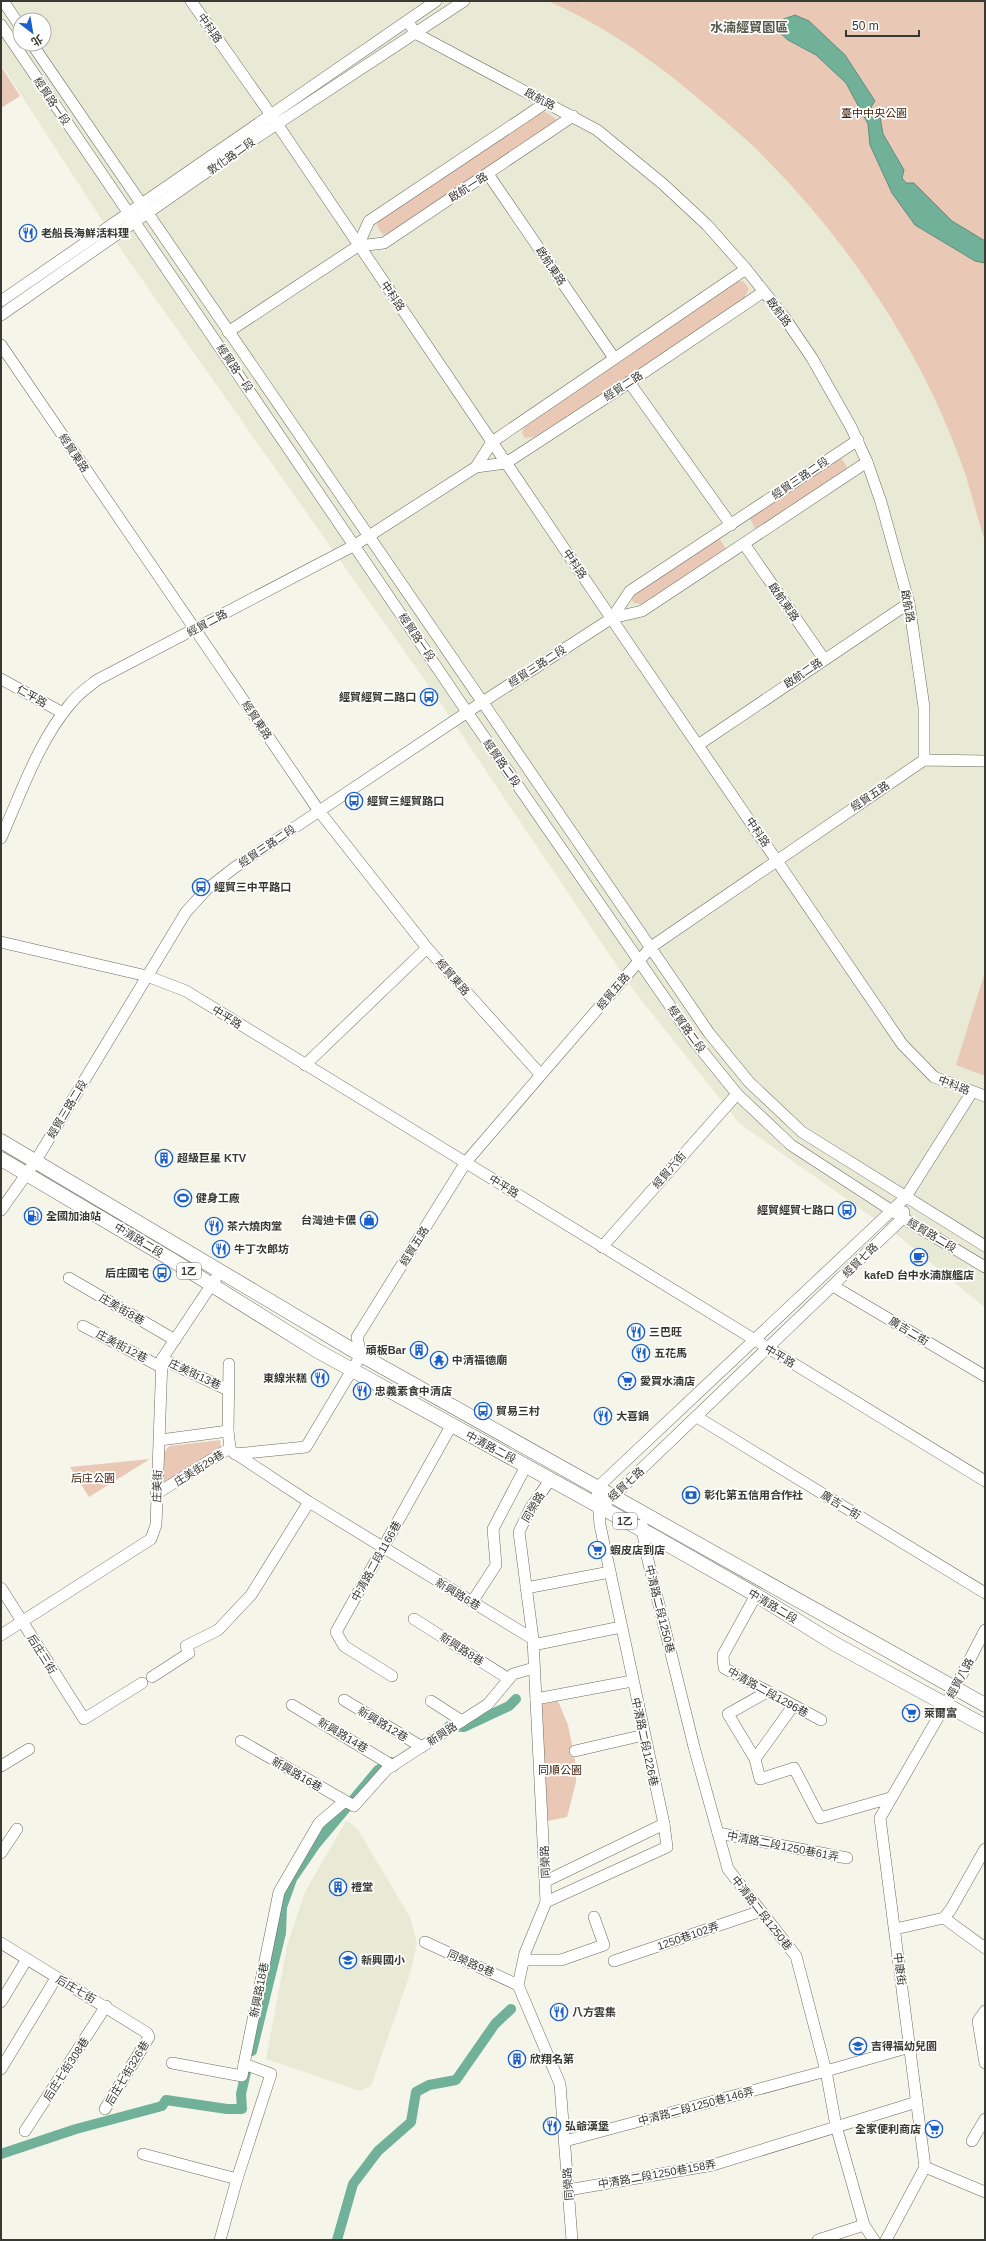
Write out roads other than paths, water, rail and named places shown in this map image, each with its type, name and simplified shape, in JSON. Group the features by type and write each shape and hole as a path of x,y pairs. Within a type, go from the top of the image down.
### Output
{"main road":[{"name":"中清路二段","path":"1,1141 361,1355 985,1705"},
{"name":"中清路二段","path":"1,1159 58,1191 351,1370 642,1530 756,1595 835,1644 985,1726"}],"street":[{"path":"3,1 12,14"},
{"name":"中科路","path":"191,1 271,115 358,246 902,1044 934,1077 985,1096"},
{"name":"敦化路二段","path":"1,301 436,1"},
{"name":"敦化路二段","path":"1,315 277,125 464,1"},
{"path":"408,21 415,33"},
{"name":"經貿路一段","path":"1,26 136,222 467,712"},
{"name":"啟航路","path":"415,33 597,130 663,184 707,225 746,269 784,317 812,358 858,440 881,502 908,603 924,707 924,760"},
{"name":"經貿路一段","path":"38,52 481,702"},
{"path":"358,246 369,221 547,102"},
{"name":"啟航一路","path":"228,332 358,246 384,243 573,116"},
{"name":"啟航東路","path":"488,174 614,358"},
{"name":"經貿二路","path":"1,838 42,748 63,713 72,702 96,680 355,545 476,467 492,442 746,269"},
{"name":"經貿二路","path":"476,467 506,463 763,292"},
{"name":"經貿東路","path":"1,345 194,630 319,811 427,948 540,1074"},
{"path":"629,382 732,525"},
{"name":"經貿三路二段","path":"612,618 630,591 732,525 858,440"},
{"name":"經貿三路二段","path":"1,1210 35,1162 186,912 207,889 319,811 481,702 612,618 642,611 867,462"},
{"name":"啟航東路","path":"744,544 824,659"},
{"name":"啟航二路","path":"698,745 908,603"},
{"name":"仁平路","path":"1,679 63,713"},
{"name":"經貿路二段","path":"481,702 709,1033 749,1082 802,1132 905,1198 985,1246"},
{"name":"經貿路二段","path":"467,712 695,1042 737,1094 791,1145 903,1218 985,1267"},
{"path":"924,760 985,762"},
{"name":"經貿五路","path":"361,1355 357,1337 466,1162 540,1074 651,947 924,760"},
{"name":"中平路","path":"1,942 147,976 186,991 985,1481"},
{"path":"305,1065 427,948"},
{"name":"經貿七路","path":"905,1198 903,1218 613,1497 599,1506 597,1488 905,1198 972,1092"},
{"name":"經貿六街","path":"602,1247 737,1094"},
{"path":"162,1363 210,1284 220,1272"},
{"name":"庄美街8巷","path":"69,1278 175,1340"},
{"name":"廣吉二街","path":"833,1286 985,1376"},
{"name":"庄美街12巷","path":"83,1326 162,1363"},
{"path":"233,1451 306,1447 361,1355"},
{"name":"庄美街13巷","path":"162,1363 228,1390"},
{"name":"庄美街","path":"1,1635 151,1539 156,1525 162,1363"},
{"path":"228,1431 229,1364"},
{"name":"廣吉一街","path":"697,1417 985,1593"},
{"name":"中清路二段1166巷","path":"392,1676 344,1646 336,1632 451,1426"},
{"name":"庄美街29巷","path":"156,1494 233,1451 228,1431 160,1440"},
{"name":"新興路6巷","path":"233,1451 309,1502 472,1602 533,1642"},
{"path":"472,1602 496,1565 493,1529 526,1466"},
{"name":"同榮路","path":"550,1480 530,1509 519,1532 533,1642 546,1902 524,1960 518,1985 560,2084 572,2240"},
{"name":"后庄三街","path":"1,1588 84,1719 189,1653 186,1646 218,1630 251,1595 309,1502"},
{"name":"中清路二段1226巷","path":"546,1902 667,1847 664,1824 600,1525 599,1506"},
{"name":"中清路二段1250巷","path":"644,1513 642,1530 694,1747 728,1869 796,1956 826,2071 836,2126 864,2225 874,2240"},
{"path":"526,1588 610,1572"},
{"name":"中清路二段1296巷","path":"756,1595 723,1655 724,1668 821,1720"},
{"name":"新興路8巷","path":"414,1619 509,1679"},
{"path":"533,1642 621,1627"},
{"name":"經貿八路","path":"945,1705 985,1630"},
{"name":"新興路","path":"349,1804 393,1766 488,1704 513,1674 534,1668"},
{"path":"536,1699 632,1680"},
{"path":"767,1692 728,1714 755,1759 760,1779 794,1768 820,1818 890,1798"},
{"name":"新興路12巷","path":"344,1700 422,1747"},
{"path":"432,1701 462,1721"},
{"name":"新興路14巷","path":"292,1705 393,1766"},
{"name":"中康街","path":"925,2167 880,1818 890,1798 945,1705"},
{"path":"755,1759 793,1706"},
{"path":"575,1751 644,1735"},
{"name":"新興路16巷","path":"241,1741 349,1804"},
{"path":"2,1764 29,1748"},
{"name":"新興路18巷","path":"244,2064 279,1892 319,1822 349,1804"},
{"path":"546,1881 664,1824"},
{"path":"1,1853 17,1828"},
{"name":"中清路二段1250巷61弄","path":"718,1833 848,1858"},
{"path":"895,1929 944,1918 951,1910 985,1849"},
{"name":"1250巷102弄","path":"614,1961 761,1912"},
{"path":"524,1960 561,1960 604,1944 594,1917"},
{"path":"944,1918 985,1948"},
{"name":"同榮路9巷","path":"425,1942 518,1985"},
{"name":"后庄七街","path":"1,1943 56,1978 106,2006 150,2036"},
{"path":"1,2002 27,1959"},
{"path":"1,2068 56,1978"},
{"name":"后庄七街308巷","path":"25,2131 106,2006"},
{"path":"985,2011 978,2021 985,2063"},
{"name":"后庄七街326巷","path":"106,2109 150,2036"},
{"name":"中清路二段1250巷146弄","path":"565,2141 910,2047"},
{"path":"172,2063 242,2076 244,2064 271,2074 236,2179 220,2240"},
{"name":"中清路二段1250巷158弄","path":"568,2190 712,2165 917,2102"},
{"path":"972,2141 985,2119"},
{"path":"143,2154 236,2179"},
{"path":"886,2240 925,2167 985,2192"},
{"path":"818,2240 864,2225"}],"waterway":[{"path":"449,1726 464,1727 509,1706 516,1699"},
{"path":"252,2051 281,1933 282,1907 292,1879 316,1844 378,1770 391,1762"},
{"path":"337,2240 353,2184 378,2151 411,2122 416,2092 429,2085 456,2080 495,2024 511,2009"},
{"path":"1,2154 76,2129 162,2106 166,2100 227,2109 242,2109 241,2094 247,2068"}],"place":[{"name":"老船長海鮮活料理","path":"28,233"},
{"name":"經貿經貿二路口","path":"429,697"},
{"name":"經貿三經貿路口","path":"354,801"},
{"name":"經貿三中平路口","path":"201,887"},
{"name":"超級巨星 KTV","path":"164,1158"},
{"name":"健身工廠","path":"183,1198"},
{"name":"經貿經貿七路口","path":"847,1210"},
{"name":"全國加油站","path":"33,1216"},
{"name":"台灣迪卡儂","path":"369,1220"},
{"name":"茶六燒肉堂","path":"214,1226"},
{"name":"牛丁次郎坊","path":"221,1249"},
{"name":"kafeD 台中水湳旗艦店","path":"919,1257"},
{"name":"后庄國宅","path":"162,1273"},
{"name":"三巴旺","path":"636,1332"},
{"name":"頑板Bar","path":"419,1350"},
{"name":"五花馬","path":"641,1353"},
{"name":"中清福德廟","path":"439,1360"},
{"name":"東線米糕","path":"320,1378"},
{"name":"愛買水湳店","path":"627,1381"},
{"name":"忠義素食中清店","path":"362,1391"},
{"name":"貿易三村","path":"483,1411"},
{"name":"大喜鍋","path":"603,1416"},
{"name":"彰化第五信用合作社","path":"691,1495"},
{"name":"蝦皮店到店","path":"597,1550"},
{"name":"萊爾富","path":"911,1713"},
{"name":"禮堂","path":"338,1887"},
{"name":"新興國小","path":"348,1960"},
{"name":"八方雲集","path":"559,2012"},
{"name":"吉得福幼兒園","path":"858,2046"},
{"name":"欣翔名第","path":"517,2059"},
{"name":"弘爺漢堡","path":"552,2126"},
{"name":"全家便利商店","path":"934,2129"}],"district":[{"name":"水湳經貿園區","path":"749,27"}],"park label":[{"name":"臺中中央公園","path":"874,113"},
{"name":"后庄公園","path":"93,1478"},
{"name":"同順公園","path":"560,1770"}]}
